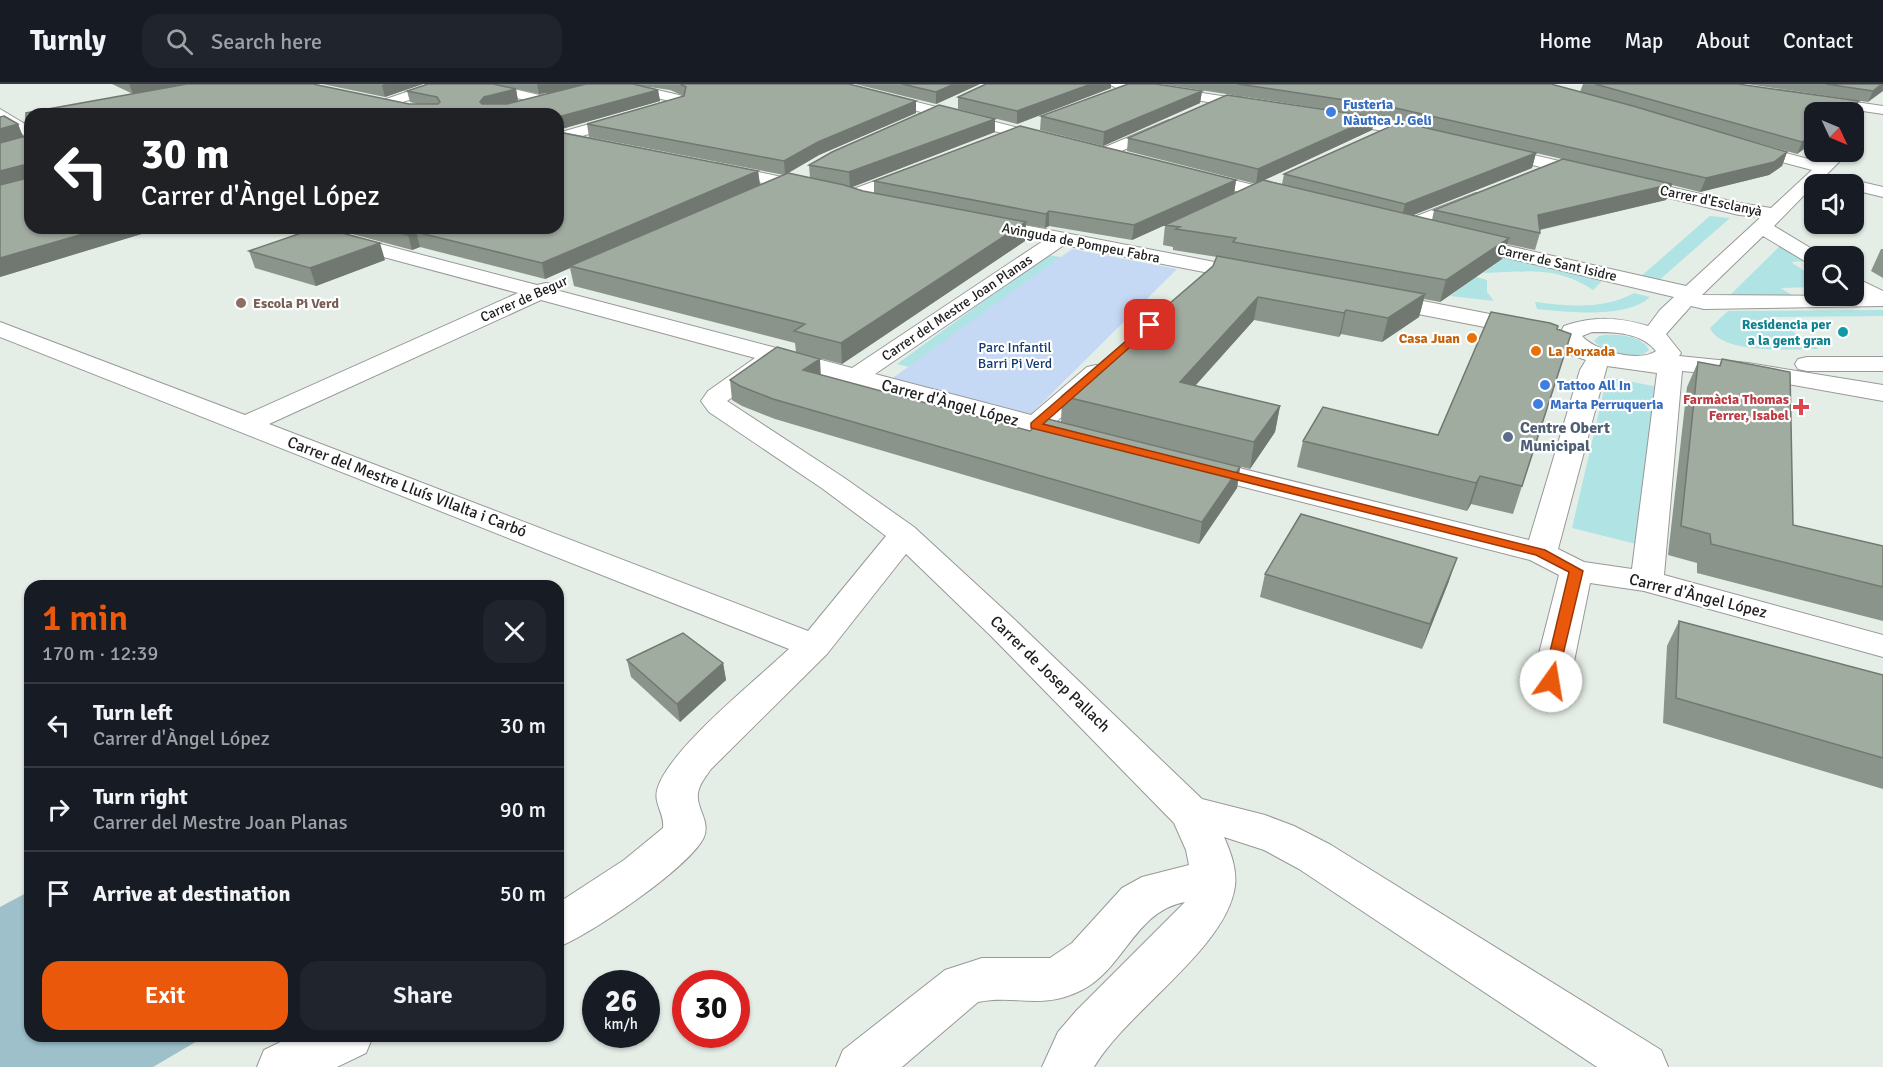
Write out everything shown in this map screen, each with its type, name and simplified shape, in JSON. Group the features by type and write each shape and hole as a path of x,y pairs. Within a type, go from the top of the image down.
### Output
{"street":[{"path":"362,108 386,104 443,84"},
{"path":"564,137 680,103 674,98 622,84"},
{"path":"830,84 1136,161"},
{"path":"1211,84 1341,118"},
{"path":"1113,91 1137,85 1341,118 1452,141"},
{"path":"483,86 549,99 512,108"},
{"path":"350,97 405,108"},
{"path":"1804,99 1883,111"},
{"path":"1104,153 1225,100"},
{"path":"913,121 956,102"},
{"path":"1869,125 1883,111"},
{"path":"0,113 14,122 24,137"},
{"path":"14,122 24,120"},
{"path":"996,140 1038,124"},
{"path":"1363,143 1395,128"},
{"path":"564,139 594,144"},
{"path":"1731,143 1814,174"},
{"name":"Carrer d'Esclanyà","path":"1475,147 1739,209 1769,220"},
{"path":"1818,174 1831,162"},
{"path":"851,196 933,164"},
{"path":"697,165 851,196 876,204"},
{"path":"1523,179 1556,166"},
{"path":"754,194 788,183 807,172"},
{"path":"1180,172 1310,205"},
{"path":"1229,205 1287,178"},
{"path":"1655,351 1668,315 1804,187"},
{"path":"1864,187 1883,192"},
{"name":"Carrer de Sant Isidre","path":"1490,192 1397,226 1690,294 1695,300 1713,302 1804,301"},
{"path":"1769,220 1804,250"},
{"name":"Avinguda de Pompeu Fabra","path":"969,221 1278,280"},
{"name":"Carrer d'Àngel López","path":"320,234 1104,443"},
{"name":"Carrer del Mestre Joan Planas","path":"855,377 1060,238"},
{"path":"1128,252 1159,238"},
{"path":"1191,289 1200,281 1207,267"},
{"name":"Carrer de Begur","path":"247,424 570,278"},
{"name":"Carrer de Sant Isidre","path":"1864,289 1882,300 1864,300"},
{"path":"1360,296 1500,323 1622,362 1655,351 1748,370 1883,393"},
{"path":"1597,355 1571,340 1572,331 1590,326 1648,321 1668,315"},
{"path":"1500,323 1622,327 1655,351 1670,369 1647,581"},
{"name":"Carrer del Mestre Lluís VIlalta i Carbó","path":"0,329 814,646"},
{"path":"1540,552 1597,355"},
{"name":"Carrer de Josep Pallach","path":"774,356 727,387 714,401 903,534 1002,627 1189,812 1213,860 1210,899 1202,915 1094,1027 1076,1049 1068,1067"},
{"path":"1035,426 1113,357"},
{"path":"1790,376 1789,366 1796,364 1883,364"},
{"name":"Carrer d'Àngel López","path":"1173,460 1540,552 1576,571 1647,581 1883,646"},
{"path":"564,923 640,873 683,835 685,820 677,803 678,788 697,759 814,646 890,554 903,534"},
{"path":"1551,681 1576,571"},
{"path":"1189,812 1250,827 1279,838 1315,857 1642,1067"},
{"path":"862,1067 949,993 970,982 990,979 1034,982 1063,977 1082,966 1136,903 1161,889 1213,879"},
{"path":"283,1067 335,1042"}],"shaded area":[{"path":"1710,216 1730,218 1657,282 1639,278"},
{"path":"1781,245 1804,259 1804,261 1791,262 1804,271 1804,287 1781,288 1793,296 1729,296"},
{"path":"1047,255 1061,257 913,368 897,364"},
{"path":"1505,257 1602,281 1593,290 1579,282 1552,273 1526,271 1483,273"},
{"path":"1476,277 1487,280 1487,292 1494,301 1450,296"},
{"path":"1634,293 1650,297 1627,309 1596,312 1537,309 1535,302 1572,305 1598,304"},
{"path":"1883,310 1883,316 1771,317 1819,349 1743,347 1717,337 1710,328 1728,311"},
{"path":"1599,336 1636,339 1646,345 1649,350 1643,354 1629,356 1613,353 1594,341"},
{"path":"1607,377 1658,387 1636,544 1572,528"},
{"path":"24,894 24,1042 196,1042 153,1067 0,1067 0,907"}],"green space":[{"name":"Parc Infantil Barri Pi Verd","path":"1072,249 1177,269 1031,414 890,380"}],"building":[{"path":"187,84 313,84 409,104 438,104 440,102 437,97 407,91 428,84 493,84 516,89 484,97 480,102 482,104 507,104 586,84 633,84 658,90 564,115 564,108 54,108"},
{"path":"680,84 849,84 916,101 818,142 784,161 587,124 684,96 686,87"},
{"path":"902,84 954,84 936,92"},
{"path":"986,84 1091,84 1017,111 958,97"},
{"path":"1128,84 1156,84 1202,91 1104,132 1041,116"},
{"path":"1238,84 1551,84 1787,152 1774,162 1706,178 1391,107"},
{"path":"1595,84 1738,84 1859,101 1804,102 1804,141 1802,142"},
{"path":"1826,84 1882,84 1873,91"},
{"path":"1227,95 1375,117 1258,169 1128,138"},
{"path":"939,105 995,119 849,172 809,165 832,152"},
{"path":"4,116 18,124 0,129 0,117"},
{"path":"1400,122 1536,153 1405,204 1284,174"},
{"path":"1020,126 1236,180 1134,225 1049,211 1046,214 874,181"},
{"path":"564,133 758,171 542,263 424,234 564,234"},
{"path":"24,137 24,166 0,171 0,143"},
{"path":"1563,159 1672,184 1538,215 1540,233 1434,210"},
{"path":"788,173 863,191 1026,222 841,343 794,331 805,324 570,266"},
{"path":"24,179 24,234 83,234 0,258 0,185"},
{"path":"1263,180 1509,238 1446,280 1233,242 1236,238 1176,229 1180,227 1165,225"},
{"path":"299,234 346,234 380,243 310,268 249,251"},
{"path":"1217,256 1425,294 1388,318 1346,310 1344,313 1258,297 1180,382 1280,406 1254,442 1062,396 1213,266"},
{"path":"1491,312 1550,323 1558,326 1557,329 1571,334 1522,486 1480,476 1476,483 1303,441 1323,407 1438,435"},
{"path":"777,347 820,359 803,370 1030,431 1044,418 1240,467 1202,522 773,399 730,380"},
{"path":"1722,359 1790,372 1793,525 1883,546 1883,587 1711,544 1710,534 1681,526 1698,362 1720,366"},
{"path":"1301,514 1457,558 1430,624 1265,574"},
{"path":"1679,621 1883,675 1883,758 1676,698"},
{"path":"683,633 723,663 677,704 627,660"}],"place":[{"name":"Fusteria Nàutica J. Geli","path":"1331,112"},
{"name":"Escola Pi Verd","path":"241,303"},
{"name":"Residencia per a la gent gran","path":"1843,332"},
{"name":"Casa Juan","path":"1472,338"},
{"name":"La Porxada","path":"1536,351"},
{"name":"Tattoo All In","path":"1545,385"},
{"name":"Marta Perruqueria","path":"1538,404"},
{"name":"Farmàcia Thomas Ferrer, Isabel","path":"1801,407"},
{"name":"Centre Obert Municipal","path":"1508,437"}],"route":[{"path":"1150,325 1035,426 1540,552 1576,571 1551,681"}]}
